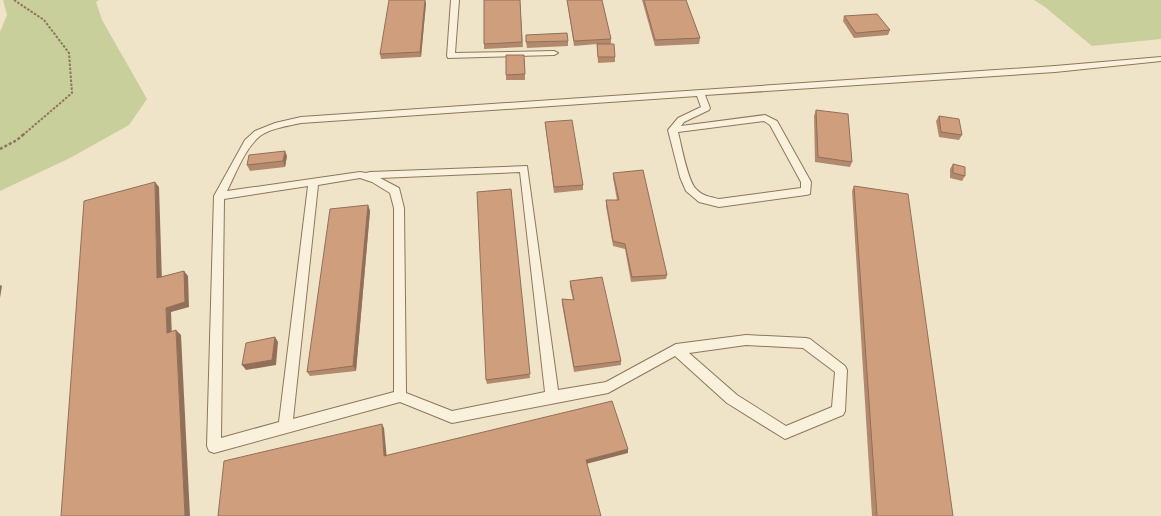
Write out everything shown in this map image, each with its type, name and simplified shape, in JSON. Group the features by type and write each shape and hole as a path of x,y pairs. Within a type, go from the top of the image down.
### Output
{"lane":[{"path":"455,0 451,56 554,53"},
{"path":"676,349 732,399 785,433 838,411 841,370 806,343 746,340 676,349 608,387 452,417 400,396 214,446 218,196 248,142 258,133 278,125 301,120 488,106 700,94 1047,69 1161,59"},
{"path":"672,130 681,120 706,108 700,94"},
{"path":"766,118 774,123 806,182 806,191 719,203 702,199 691,191 685,176 672,130 766,118"},
{"path":"218,196 363,176 524,168 552,397"},
{"path":"363,176 376,180 395,191 399,208 400,396"},
{"path":"285,427 313,182"}],"path":[{"path":"0,149 17,140 72,94 69,53 44,20 14,0"}],"green space":[{"path":"3,0 99,0 96,2 102,20 147,99 129,125 70,158 0,191 0,32 7,15"},
{"path":"1034,0 1161,0 1161,39 1092,46 1045,7"}],"building":[{"path":"389,0 425,0 420,52 380,54"},
{"path":"484,0 520,0 522,42 484,44"},
{"path":"567,0 602,0 611,39 574,41"},
{"path":"644,0 686,0 700,38 655,40"},
{"path":"877,14 890,30 856,33 844,16"},
{"path":"567,33 568,41 526,42 526,35"},
{"path":"597,44 614,44 615,57 598,57"},
{"path":"506,55 524,55 525,74 506,75"},
{"path":"816,110 848,114 852,162 818,157"},
{"path":"939,116 959,119 962,135 941,132"},
{"path":"572,120 583,185 554,187 545,122"},
{"path":"285,151 283,161 247,165 249,155"},
{"path":"953,164 965,167 965,176 953,173"},
{"path":"643,170 667,275 632,277 625,244 613,241 606,200 619,200 613,173"},
{"path":"155,182 157,278 184,271 185,302 166,308 167,333 176,330 185,516 61,516 84,201"},
{"path":"854,186 908,194 953,516 877,516"},
{"path":"511,189 530,374 486,380 477,192"},
{"path":"368,205 353,366 307,372 330,209"},
{"path":"602,277 621,361 574,367 562,299 574,300 570,281"},
{"path":"275,337 272,360 242,365 246,343"},
{"path":"612,401 628,449 586,460 601,516 218,516 224,461 382,424 384,456"}]}
